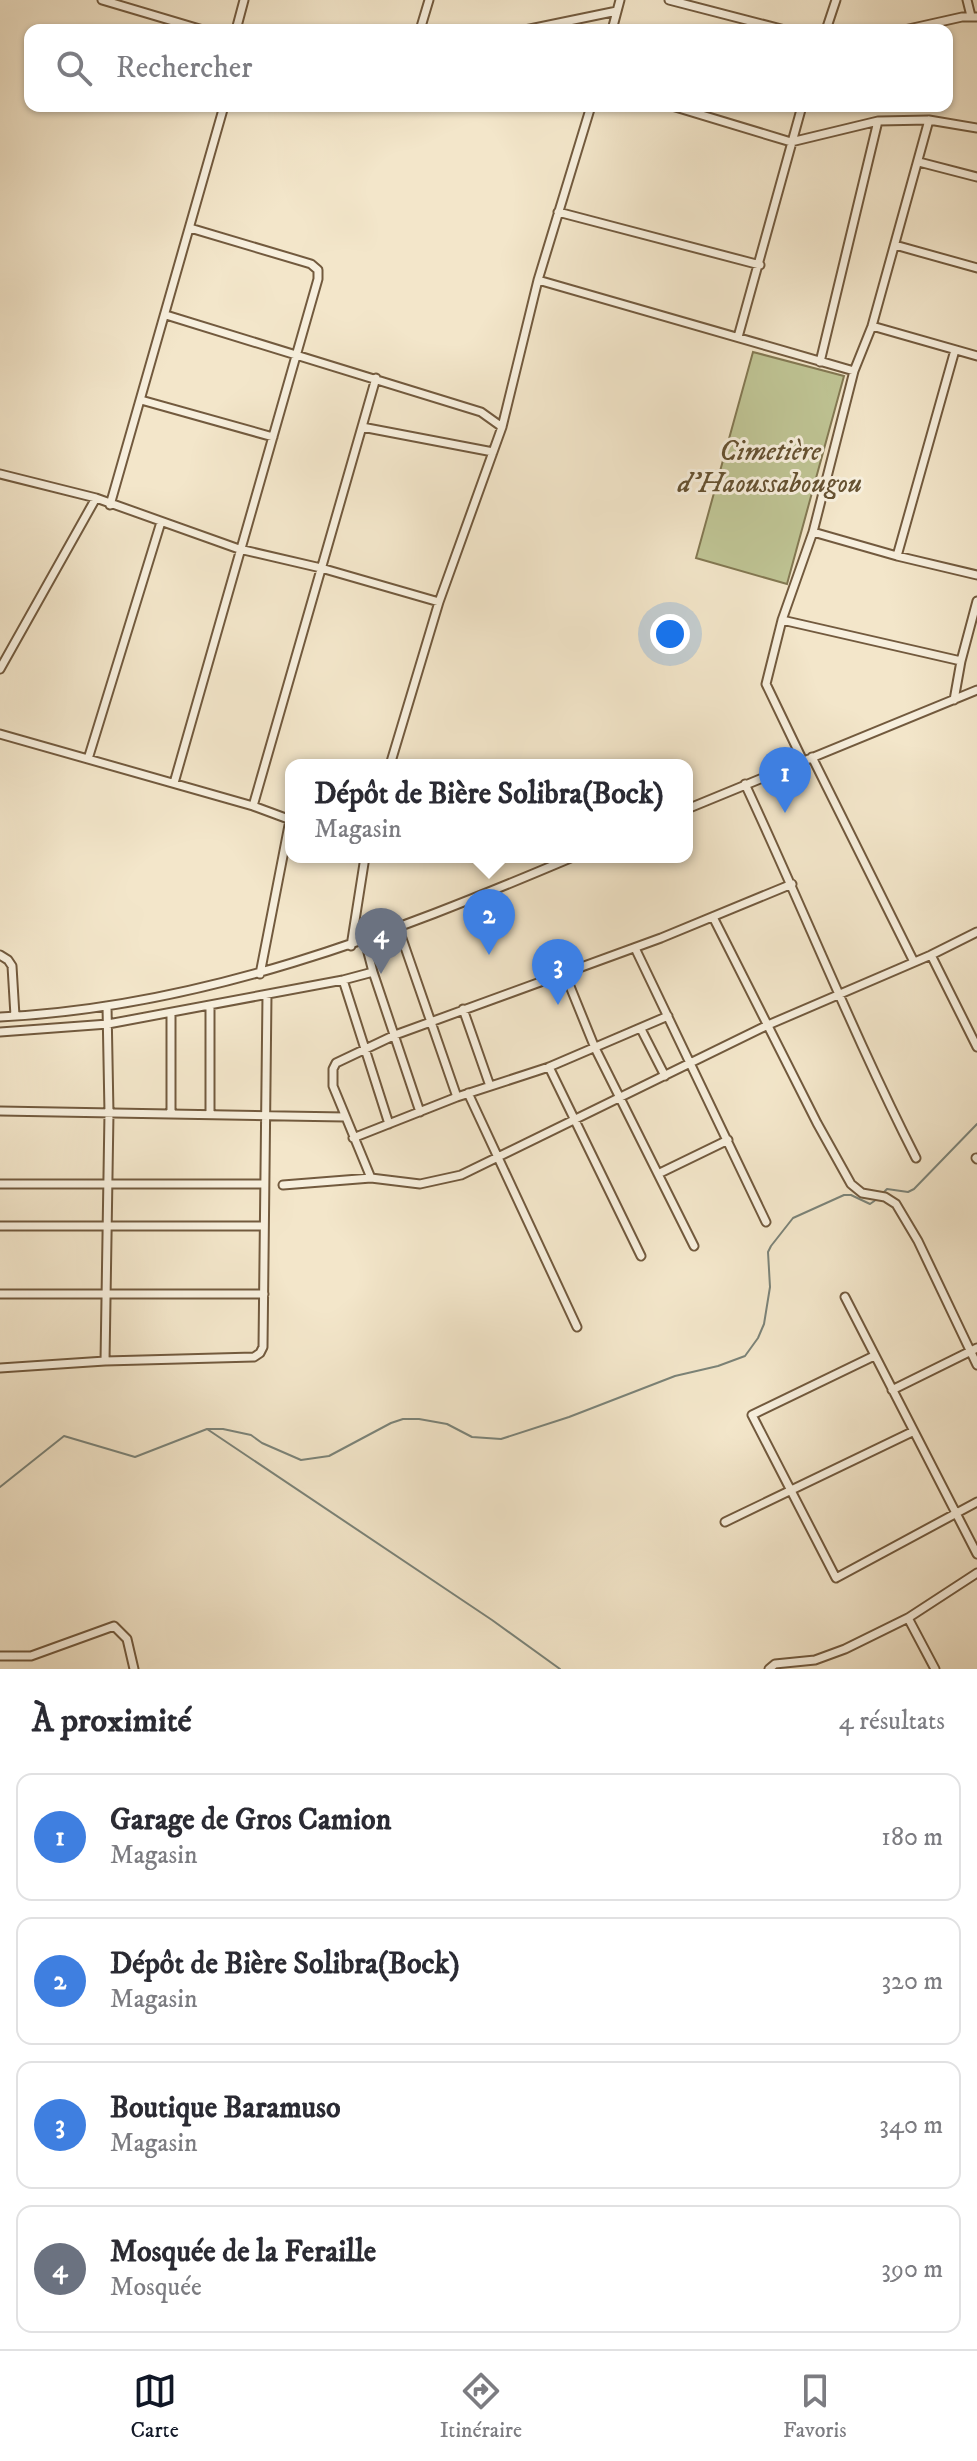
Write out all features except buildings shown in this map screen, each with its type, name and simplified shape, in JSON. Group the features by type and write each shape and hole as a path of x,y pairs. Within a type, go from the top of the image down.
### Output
{"street":[{"path":"102,0 120,2 185,24"},
{"path":"238,24 244,0"},
{"path":"422,24 429,0"},
{"path":"614,24 620,0"},
{"path":"669,0 762,24"},
{"path":"828,24 836,0"},
{"path":"934,24 974,16 967,0"},
{"path":"554,24 617,11"},
{"path":"110,505 222,112"},
{"path":"392,759 439,602 502,427 538,280 589,112"},
{"path":"692,112 791,142 878,121 929,120 977,128"},
{"path":"738,337 800,112"},
{"path":"803,761 766,684 782,620 813,532 854,371 872,326 929,120"},
{"path":"820,362 878,121"},
{"path":"919,162 977,177"},
{"path":"558,212 760,265"},
{"path":"174,783 318,279 318,270 311,264 190,228"},
{"path":"895,245 977,268"},
{"path":"538,280 854,371"},
{"path":"166,315 481,412 502,427"},
{"path":"872,326 977,356"},
{"path":"897,556 955,350"},
{"path":"253,806 376,378"},
{"path":"141,400 273,437"},
{"path":"362,427 493,452"},
{"path":"0,474 96,498 239,549 321,568 439,602"},
{"path":"0,669 96,498"},
{"path":"88,759 161,522"},
{"path":"813,532 977,575"},
{"path":"954,700 977,601"},
{"path":"782,620 961,661"},
{"path":"693,806 977,690"},
{"path":"0,734 253,806 285,818"},
{"path":"812,757 914,962"},
{"path":"745,784 874,1074 916,1158"},
{"path":"260,974 285,846"},
{"path":"351,946 364,863"},
{"path":"0,1017 107,1006 172,995 260,974 365,941 558,863"},
{"path":"371,1178 333,1086 336,1063 395,1035 635,948 792,884"},
{"path":"713,917 817,1123 855,1189 885,1197 896,1204 974,1350 977,1365"},
{"path":"398,927 457,1097"},
{"path":"283,1185 371,1178 420,1184 461,1175 768,1025 977,932"},
{"path":"365,941 420,1112"},
{"path":"635,948 766,1222"},
{"path":"0,955 12,966 15,1016"},
{"path":"931,955 977,1047"},
{"path":"0,1032 108,1024 373,972"},
{"path":"565,974 595,1048 694,1246"},
{"path":"343,980 389,1124"},
{"path":"0,1368 105,1361 254,1357 260,1353 263,1347 267,995"},
{"path":"105,1361 109,1113 107,1006"},
{"path":"210,1006 210,1114"},
{"path":"463,1009 490,1086"},
{"path":"171,1013 171,1114"},
{"path":"353,1138 468,1093 549,1067 668,1016"},
{"path":"641,1029 665,1076"},
{"path":"549,1067 641,1256"},
{"path":"468,1093 577,1327"},
{"path":"0,1111 345,1117"},
{"path":"660,1173 728,1140"},
{"path":"0,1184 264,1184"},
{"path":"0,1226 264,1226"},
{"path":"0,1294 264,1294"},
{"path":"845,1297 977,1554"},
{"path":"892,1390 974,1350"},
{"path":"874,1356 752,1415 836,1578 977,1502"},
{"path":"725,1522 912,1432"},
{"path":"769,1669 775,1664 815,1660 835,1653 908,1618 977,1573"},
{"path":"908,1618 935,1669"},
{"path":"0,1656 31,1656 114,1626 127,1639 134,1669"}],"green space":[{"name":"Cimetière d'Haoussabougou","path":"753,352 844,376 787,584 696,558"}],"waterway":[{"path":"884,1192 887,1189 908,1192 914,1189 977,1124"},
{"path":"207,1429 251,1435 301,1460 329,1456 403,1419 447,1424 472,1437 501,1439 569,1417 675,1376 718,1366 745,1356 758,1338 764,1324 770,1287 768,1252 793,1218 844,1195 870,1204 880,1197"},
{"path":"0,1487 64,1436 135,1457 207,1429 560,1669"}],"place":[{"name":"Garage de Gros Camion","path":"785,813"},
{"name":"Dépôt de Bière Solibra(Bock)","path":"489,955"},
{"name":"Mosquée de la Feraille","path":"381,974"},
{"name":"Boutique Baramuso","path":"558,1005"}]}
